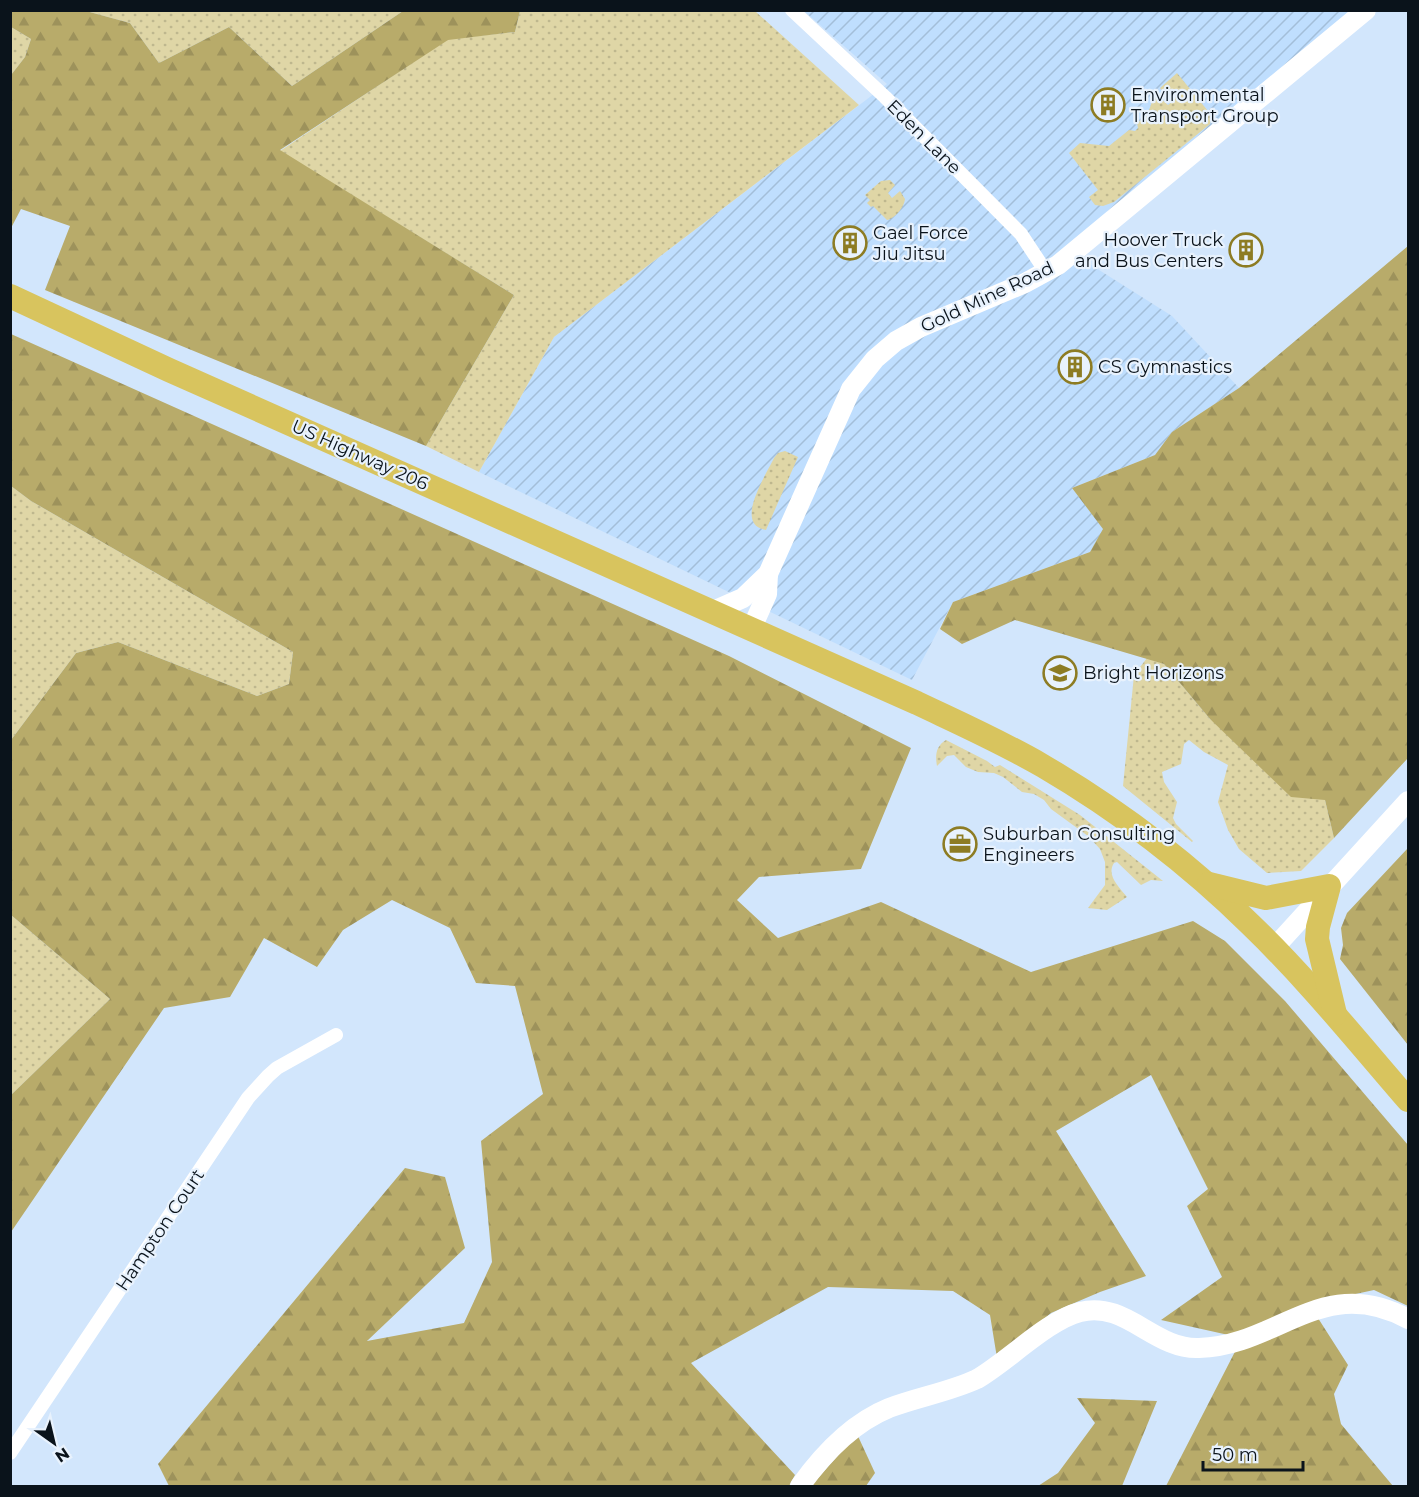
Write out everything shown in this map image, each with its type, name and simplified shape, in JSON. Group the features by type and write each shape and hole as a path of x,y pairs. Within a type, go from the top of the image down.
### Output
{"highway":[{"name":"US Highway 206","path":"10,296 169,370 954,720 1043,766 1118,815 1166,850 1204,883 1274,948 1408,1100"},
{"path":"1204,883 1266,898 1329,886 1317,939 1336,1017"}],"street":[{"name":"Eden Lane","path":"792,10 885,97 1021,234 1046,272"},
{"name":"Gold Mine Road","path":"751,630 767,594 768,574 837,416 854,384 867,367 888,347 912,331 1046,272 1076,251 1366,10"},
{"name":"Gold Mine Road","path":"711,612 743,598 768,574"},
{"path":"1274,948 1408,801"},
{"name":"Hampton Court","path":"10,1453 248,1098 278,1068 336,1035"},
{"path":"800,1486 832,1446 875,1415 897,1405 977,1379 1055,1323 1078,1312 1100,1309 1111,1311 1156,1336 1177,1345 1198,1349 1221,1346 1245,1339 1314,1310 1338,1304 1376,1307 1408,1320"}],"shaded area":[{"path":"86,11 403,11 292,86 229,27 159,63 130,23"},
{"path":"520,11 755,11 859,105 554,337 479,472 426,446 514,295 280,151 448,39 515,32"},
{"path":"804,11 1352,11 1069,251 1172,316 1239,388 1172,432 1155,455 1072,488 1104,529 1090,552 953,602 912,680 479,472 554,337 887,84"},
{"path":"11,27 31,39 25,57 11,75"},
{"path":"1177,73 1208,111 1211,117 1210,124 1114,202 1103,206 1095,205 1089,197 1098,190 1069,153 1080,143 1109,146 1129,130 1135,131 1138,128 1137,123 1147,116 1155,93 1168,105 1172,102 1160,88"},
{"path":"890,180 895,185 888,193 892,198 900,191 905,199 903,206 893,218 887,220 867,203 870,200 865,195 881,181"},
{"path":"785,451 798,457 766,530 757,526 752,519 752,510 759,487 774,458 778,453"},
{"path":"11,486 31,501 293,652 289,684 257,696 118,642 76,653 11,740"},
{"path":"1147,658 1164,664 1210,719 1325,800 1334,838 1301,871 1267,873 1239,849 1228,830 1218,802 1228,765 1204,752 1189,740 1184,744 1181,764 1162,772 1164,782 1177,802 1173,818 1192,842 1123,786 1134,675"},
{"path":"946,740 995,767 1000,765 1080,815 1163,881 1151,880 1141,885 1117,862 1114,863 1112,876 1127,897 1107,910 1088,908 1105,885 1105,862 1100,849 1088,836 1051,809 1044,800 1034,794 1022,792 1003,777 966,767 954,755 947,756 937,766 937,751"},
{"path":"11,915 110,999 11,1095"}],"green space":[{"path":"11,10 86,11 130,23 159,63 229,27 292,86 403,11 520,11 515,32 448,40 280,150 514,295 426,446 45,290 70,226 21,209 11,228 11,75 25,57 31,39 11,27"},
{"path":"1408,246 1408,758 1334,838 1325,800 1291,797 1210,719 1164,664 1015,620 962,644 940,629 953,602 1090,552 1103,529 1072,488 1155,455 1172,432 1239,388"},
{"path":"11,334 729,656 911,748 861,869 759,877 737,900 778,938 881,902 1031,972 1193,921 1225,941 1285,1001 1408,1145 1408,1306 1374,1290 1309,1304 1348,1365 1334,1394 1341,1424 1393,1486 1166,1486 1242,1338 1161,1320 1222,1277 1187,1206 1208,1189 1151,1075 1056,1131 1146,1276 1051,1313 997,1358 990,1315 953,1291 828,1287 691,1363 795,1475 789,1486 169,1486 158,1464 405,1168 445,1177 465,1248 367,1341 464,1323 492,1262 481,1141 543,1094 515,986 476,983 450,928 392,900 343,930 317,967 264,938 230,997 164,1008 11,1232 11,1095 110,999 11,915 11,740 76,653 118,642 257,696 289,684 293,652 31,501 11,486"},
{"path":"1408,848 1408,1045 1340,959 1343,945 1341,928 1347,913"},
{"path":"1077,1398 1157,1401 1122,1486 1038,1486 1058,1473 1095,1423"},
{"path":"857,1434 875,1473 866,1486 811,1486"}],"place":[{"name":"Environmental Transport Group","path":"1108,105"},
{"name":"Gael Force Jiu Jitsu","path":"850,243"},
{"name":"Hoover Truck and Bus Centers","path":"1246,250"},
{"name":"CS Gymnastics","path":"1075,367"},
{"name":"Bright Horizons","path":"1060,673"},
{"name":"Suburban Consulting Engineers","path":"960,844"}]}
